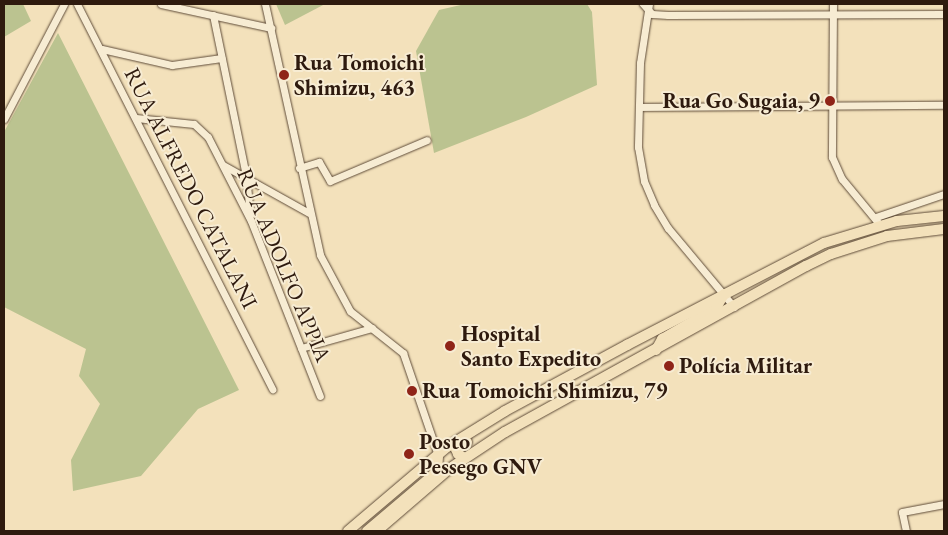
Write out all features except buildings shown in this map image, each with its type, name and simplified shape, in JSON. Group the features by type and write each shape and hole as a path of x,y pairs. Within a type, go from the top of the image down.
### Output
{"highway":[{"path":"348,531 423,465 525,400 724,294 790,260 878,221 944,216"},
{"path":"368,531 378,526 466,456 831,254 887,236 944,229"},
{"path":"749,299 738,299 738,293 779,271 790,260"},
{"path":"656,351 662,339 716,308 724,294"},
{"path":"466,456 456,453 458,448 518,411 525,400"},
{"path":"438,455 466,456"},
{"path":"378,526 433,475 438,468 438,455"},
{"path":"378,526 386,510 430,472 430,468 423,465"}],"street":[{"path":"4,119 64,4"},
{"name":"RUA ALFREDO CATALANI","path":"77,4 102,49 272,388"},
{"path":"160,4 271,28"},
{"path":"265,4 309,213 320,255 339,295 350,311 403,353 438,455"},
{"path":"643,4 647,11 668,15 832,16 944,14"},
{"path":"649,4 639,107 641,165 654,206 734,307"},
{"path":"833,4 832,144 835,165 842,179 878,221 944,194"},
{"path":"213,15 246,176 251,221"},
{"path":"102,49 172,65 222,58"},
{"path":"639,107 944,105"},
{"name":"RUA ADOLFO APPIA","path":"136,118 184,122 198,126 208,137 251,221 320,396"},
{"path":"300,168 319,162 330,181 427,140"},
{"path":"223,166 246,176 309,213"},
{"path":"301,348 372,328"},
{"path":"906,531 902,516 906,510 944,504"}],"green space":[{"path":"4,4 23,4 31,21 4,37"},
{"path":"276,4 325,4 285,25"},
{"path":"465,4 587,4 592,12 597,85 526,117 434,153 416,51 439,10"},
{"path":"58,33 239,390 198,409 141,476 73,491 71,460 100,404 79,376 86,349 4,307 4,132"}],"place":[{"name":"Rua Tomoichi Shimizu, 463","path":"284,75"},
{"name":"Rua Go Sugaia, 9","path":"830,101"},
{"name":"Hospital Santo Expedito","path":"450,346"},
{"name":"Polícia Militar","path":"669,366"},
{"name":"Rua Tomoichi Shimizu, 79","path":"412,391"},
{"name":"Posto Pessego GNV","path":"409,454"}]}
